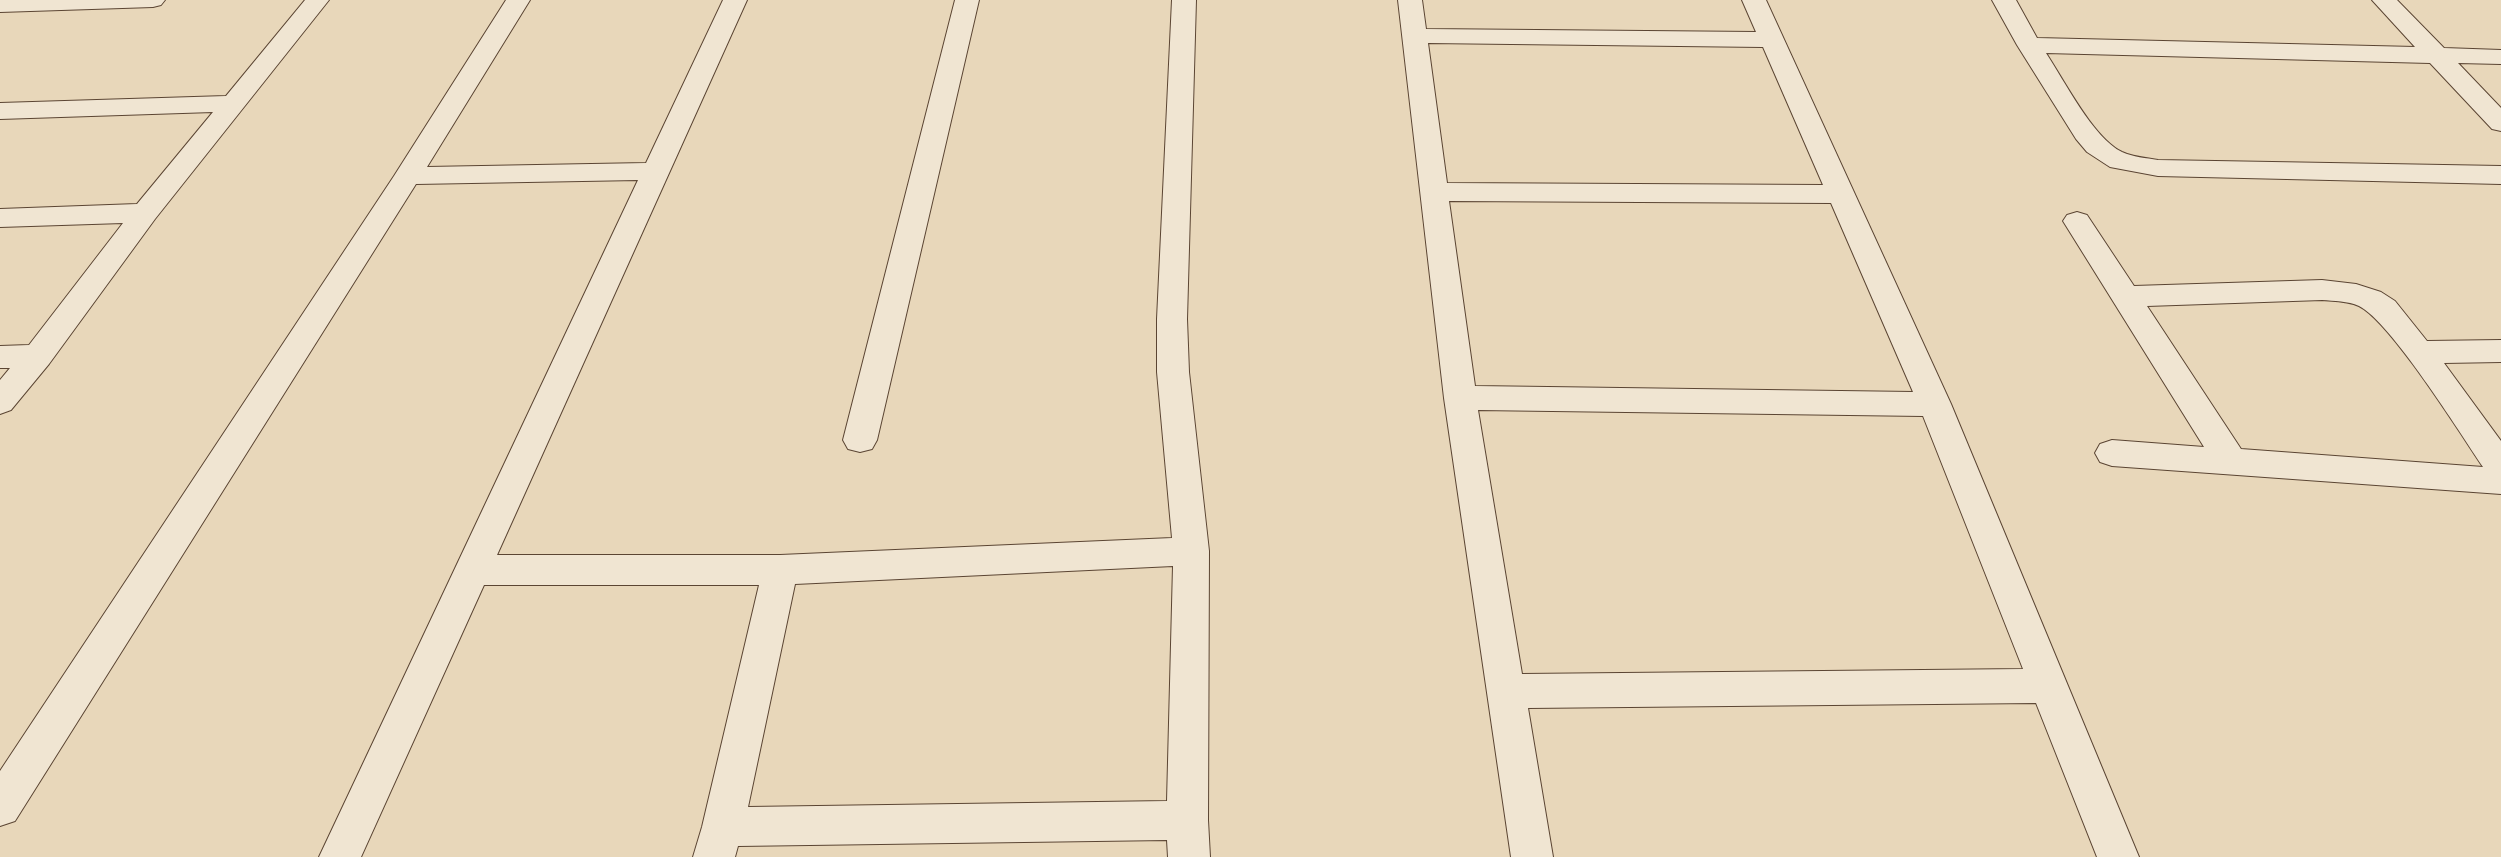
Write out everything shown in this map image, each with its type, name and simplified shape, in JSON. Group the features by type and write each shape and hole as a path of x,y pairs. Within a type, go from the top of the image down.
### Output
{"street":[{"path":"0,4 3,0"},
{"path":"0,4 153,0"},
{"path":"0,402 38,356 145,213 317,0"},
{"path":"0,807 408,176 518,0"},
{"path":"340,857 474,570 572,348 735,0"},
{"path":"860,440 967,0"},
{"path":"780,570 718,842 1188,838 1191,551 1173,372 1172,320 1185,0"},
{"path":"1410,0 1460,398 1532,857"},
{"path":"1754,0 1935,405 2118,857"},
{"path":"2004,0 2029,45 2089,139 2100,153 2117,160 2158,168 2501,176"},
{"path":"2384,0 2501,123"},
{"path":"1414,36 1772,40"},
{"path":"2029,45 2501,57"},
{"path":"0,111 236,103"},
{"path":"408,176 654,171"},
{"path":"1433,192 1841,194"},
{"path":"0,218 145,213"},
{"path":"2077,221 2230,460"},
{"path":"2126,296 2322,290 2356,294 2370,299 2384,308 2419,352 2501,466"},
{"path":"2419,352 2501,351"},
{"path":"0,357 38,356"},
{"path":"1460,398 1935,405"},
{"path":"2112,453 2230,460 2403,476 2501,481"},
{"path":"474,570 780,570 1191,551"},
{"path":"1507,691 2048,686"}]}
